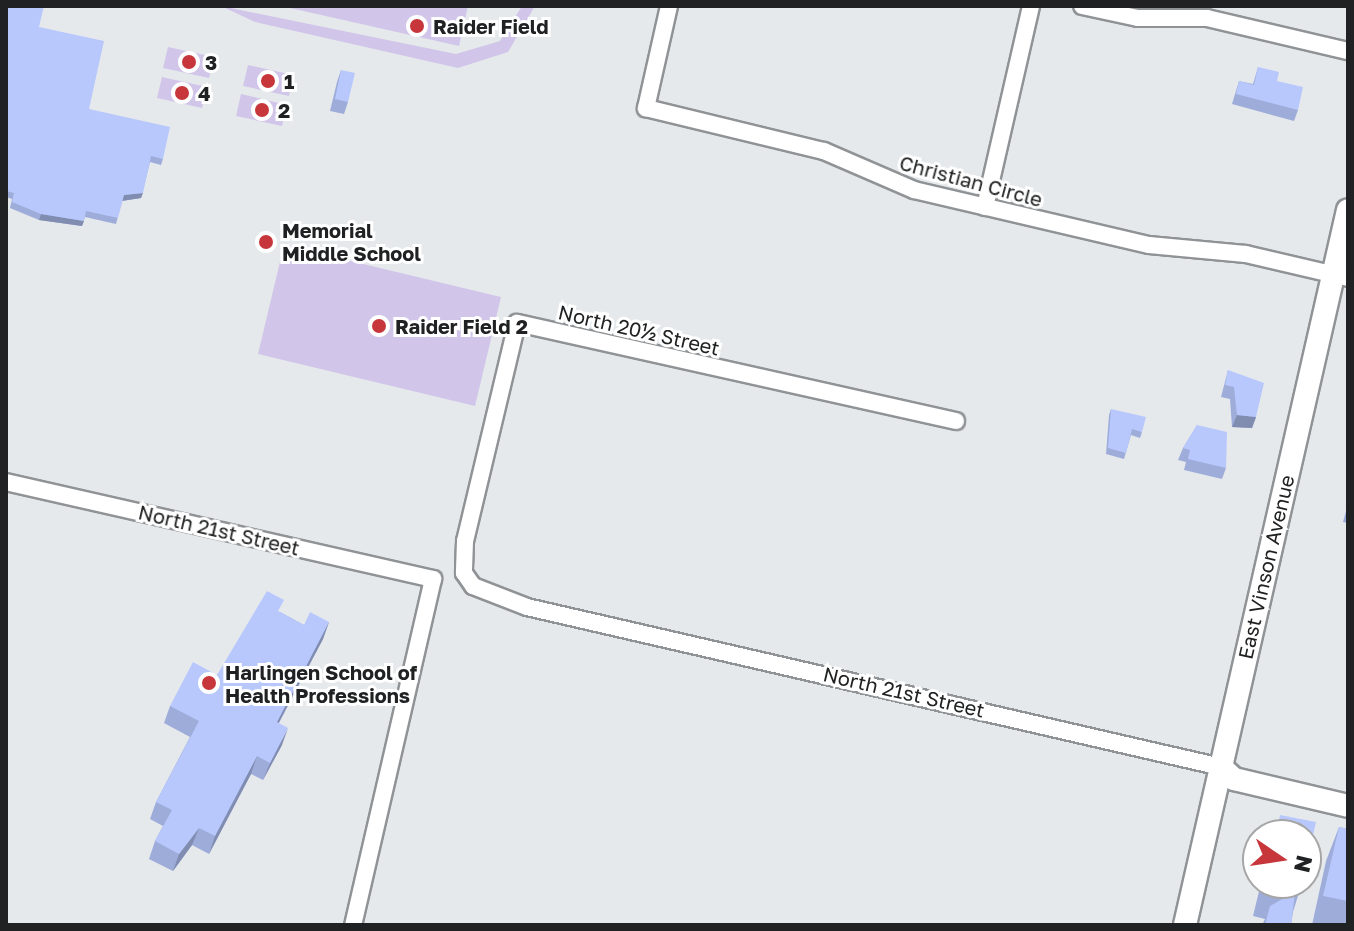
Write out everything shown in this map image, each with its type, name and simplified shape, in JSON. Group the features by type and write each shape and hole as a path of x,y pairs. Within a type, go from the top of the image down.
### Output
{"street":[{"name":"Christian Circle","path":"669,6 646,108 824,151 914,190 1149,245 1246,254 1340,276"},
{"path":"985,207 1031,6"},
{"path":"1082,6 1138,18 1207,18 1348,51"},
{"name":"East Vinson Avenue","path":"1185,925 1340,276 1348,210"},
{"name":"North 20½ Street","path":"464,573 465,541 517,323 956,421"},
{"name":"North 21st Street","path":"6,482 433,579 353,925"},
{"name":"North 21st Street","path":"464,573 473,586 527,607 1221,767 1234,779 1348,806"}],"shaded area":[{"path":"221,6 456,54 500,41 522,6 535,6 508,52 458,68 255,22"},
{"name":"Raider Field","path":"281,6 468,6 459,46"},
{"name":"3","path":"168,47 214,57 209,78 163,68"},
{"name":"1","path":"248,65 293,75 289,96 243,86"},
{"name":"4","path":"162,77 207,87 202,108 157,98"},
{"name":"2","path":"241,94 287,105 282,126 236,116"},
{"name":"Raider Field 2","path":"284,245 501,297 475,406 258,354"}],"building":[{"path":"6,6 44,6 39,27 104,41 89,109 170,127 163,159 151,156 143,193 124,195 118,218 86,211 84,221 41,214 12,202 14,193 6,191"},
{"path":"1258,67 1279,72 1277,81 1303,87 1298,110 1236,94 1239,81 1254,85"},
{"path":"341,70 355,73 348,102 335,99"},
{"path":"1228,370 1264,383 1256,417 1237,415 1234,387 1225,385"},
{"path":"1111,409 1146,417 1142,432 1132,429 1126,453 1108,448"},
{"path":"1197,425 1227,432 1226,468 1188,459 1190,450 1183,448"},
{"path":"267,591 284,600 278,611 304,625 310,612 329,622 277,722 288,728 270,763 257,756 215,836 199,828 179,854 155,841 172,810 156,802 199,721 170,706 193,662 217,675"},
{"path":"1280,815 1301,819 1279,819"},
{"path":"1339,827 1348,829 1348,901 1323,896"},
{"path":"1282,899 1294,899 1291,925 1265,925 1270,906"}],"place":[{"name":"Raider Field","path":"417,26"},
{"name":"3","path":"189,62"},
{"name":"1","path":"268,81"},
{"name":"4","path":"182,93"},
{"name":"2","path":"262,110"},
{"name":"Memorial Middle School","path":"266,242"},
{"name":"Raider Field 2","path":"379,326"},
{"name":"Harlingen School of Health Professions","path":"209,683"}]}
